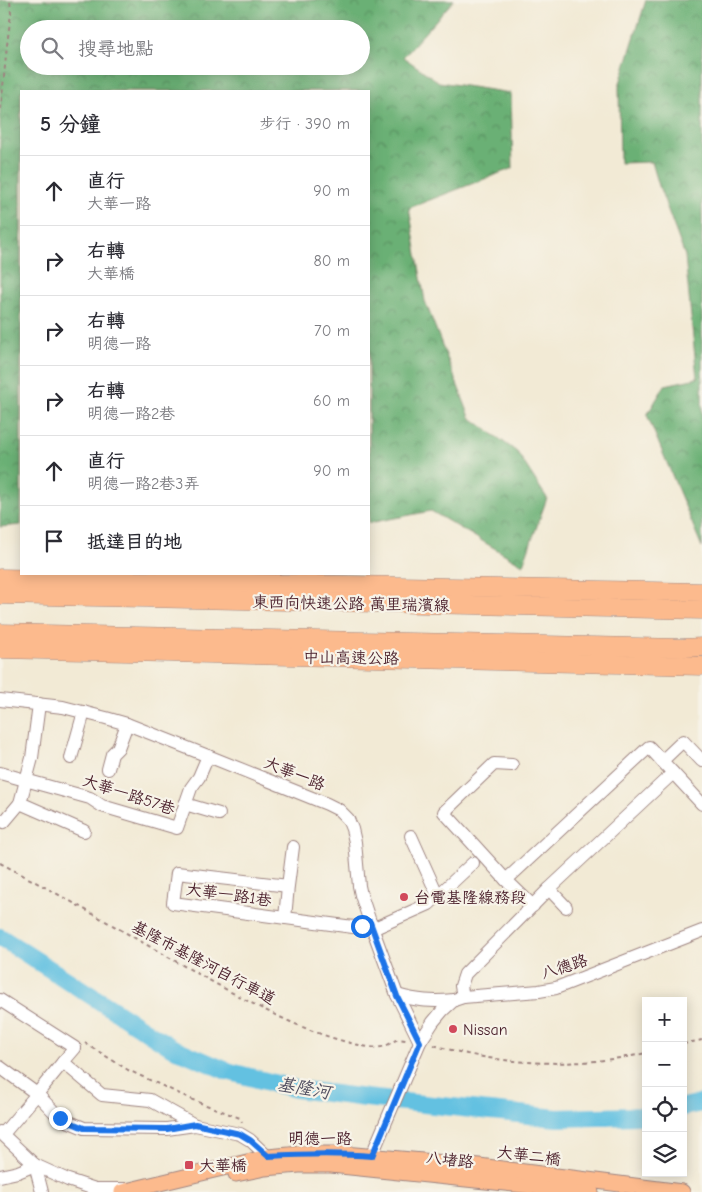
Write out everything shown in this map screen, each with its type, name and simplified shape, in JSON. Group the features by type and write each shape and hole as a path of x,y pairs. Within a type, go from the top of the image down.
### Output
{"highway":[{"name":"東西向快速公路 萬里瑞濱線","path":"0,578 702,592"},
{"name":"東西向快速公路 萬里瑞濱線","path":"0,595 702,610"},
{"name":"中山高速公路","path":"0,632 682,648 702,646"},
{"name":"中山高速公路","path":"0,649 702,666"}],"main road":[{"name":"明德一路","path":"132,1191 268,1156 344,1154 369,1162"},
{"name":"明德一路","path":"164,1192 265,1168 369,1162"},
{"name":"八堵路","path":"369,1162 591,1192"},
{"name":"大華二橋","path":"369,1162 479,1166 682,1192"}],"street":[{"name":"大華一路","path":"0,700 39,704 84,712 127,724 339,810 348,819 352,829 359,886 371,925 397,996 420,1042"},
{"path":"2,821 20,802 32,758 39,704"},
{"path":"71,758 84,712"},
{"path":"108,769 112,754 118,748 127,724"},
{"path":"662,761 684,741 702,761"},
{"path":"506,880 649,747 702,804"},
{"name":"大華一路57巷","path":"26,780 90,798 102,806 177,828 191,788 208,756"},
{"path":"512,765 494,764 444,812 506,880 533,906"},
{"path":"0,773 26,780"},
{"path":"369,1162 420,1042 438,1016 458,999 466,974 549,889 673,773"},
{"path":"20,802 84,831"},
{"path":"185,804 219,814"},
{"path":"411,836 438,896"},
{"name":"大華一路1巷","path":"293,847 288,886 177,873 173,903 353,927 371,925 377,927 429,904 473,863"},
{"path":"285,918 288,886"},
{"path":"549,889 566,907"},
{"name":"八德路","path":"397,996 433,1002 539,992 556,988 702,931"},
{"path":"0,1000 75,1048 37,1094 1,1133 35,1165 68,1180 95,1189 132,1191"},
{"path":"63,1062 102,1095 150,1100 195,1124 240,1134 268,1156"},
{"path":"0,1067 37,1094 60,1118 84,1128 167,1129 195,1124"},
{"path":"0,1176 18,1172 35,1165"},
{"path":"35,1165 42,1192"}],"path":[{"path":"0,109 11,13 10,0"},
{"name":"基隆市基隆河自行車道","path":"0,863 236,994 287,1020 325,1035 358,1045 377,1048 398,1039 406,1040"},
{"path":"687,1043 702,1040"},
{"path":"86,1044 128,1070 193,1100 240,1118 242,1122 240,1134"},
{"path":"434,1045 488,1058 527,1062 581,1062 642,1054"}],"green space":[{"path":"0,0 454,0 403,57 439,82 511,93 513,168 409,208 425,301 470,417 517,452 547,498 523,565 431,511 370,523 370,90 20,90 20,525 0,527"},
{"path":"646,0 702,0 702,547 647,415 665,385 697,378 685,256 652,162 620,163 619,86"}],"waterway":[{"name":"基隆河","path":"0,937 171,1047 227,1071 296,1089 366,1098 557,1118 642,1116"},
{"name":"基隆河","path":"687,1106 702,1103"}],"place":[{"name":"台電基隆線務段","path":"404,897"},
{"name":"Nissan","path":"453,1029"},
{"name":"大華橋","path":"189,1165"}],"route":[{"path":"60,1118 84,1128 167,1129 195,1124 240,1134 268,1156 344,1154 372,1156 420,1042 397,996 370,922 362,926"}]}
